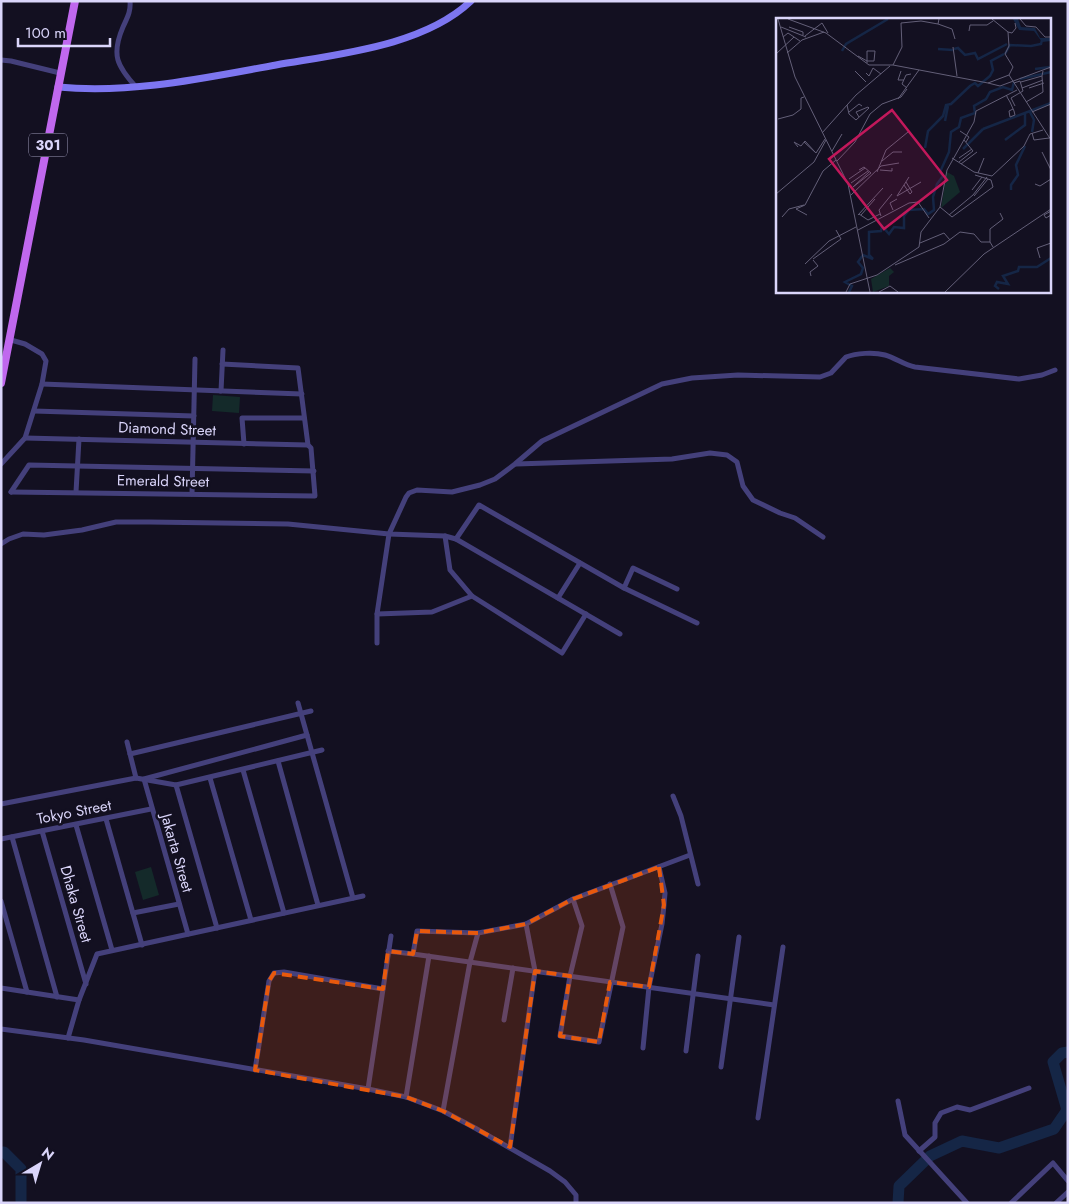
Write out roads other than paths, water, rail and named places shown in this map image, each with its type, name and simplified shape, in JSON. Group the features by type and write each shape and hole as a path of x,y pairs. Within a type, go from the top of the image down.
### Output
{"main road":[{"name":"301","path":"1,383 75,1"}],"street":[{"path":"130,1 128,16 117,42 116,56 122,71 137,88"},
{"path":"58,87 82,90 137,88 336,56 407,37 432,27 462,10 472,1"},
{"path":"1,60 60,73"},
{"path":"1,464 25,438 42,384 46,361 42,354 25,344 10,340"},
{"path":"221,391 223,350"},
{"path":"376,643 377,614 389,534 406,497 413,491 452,492 495,479 550,436 589,420 662,384 678,380 738,375 820,377 831,373 846,357 876,354 890,357 906,365 995,377 1030,378 1055,370"},
{"path":"192,494 195,359"},
{"path":"78,465 314,471 311,448 308,445 298,368 222,364"},
{"path":"42,384 302,394"},
{"path":"34,410 194,416"},
{"path":"244,444 242,418 304,418"},
{"name":"Diamond Street","path":"25,438 308,445"},
{"path":"76,492 79,439"},
{"path":"515,464 672,459 710,453 728,455 737,462 743,486 753,500 795,518 823,537"},
{"name":"Emerald Street","path":"78,465 29,465 11,492 315,496 314,471"},
{"path":"456,539 479,505 624,588 697,623"},
{"path":"1,544 23,534 44,535 82,530 116,522 288,524 389,534 445,536 456,539 620,634"},
{"path":"445,536 450,570 472,596 562,653 586,614"},
{"path":"558,598 580,563"},
{"path":"624,588 633,568 677,589"},
{"path":"377,614 432,612 472,596"},
{"path":"298,703 353,898"},
{"path":"130,754 311,711"},
{"path":"144,779 307,736"},
{"path":"127,742 136,778"},
{"path":"1,804 136,778 176,785 322,750"},
{"path":"278,761 318,905"},
{"path":"243,770 284,913"},
{"path":"210,778 251,920"},
{"name":"Jakarta Street","path":"144,779 188,934"},
{"path":"176,785 217,928"},
{"path":"673,796 681,816 698,884"},
{"name":"Tokyo Street","path":"1,839 151,809"},
{"path":"106,819 142,945"},
{"path":"76,825 112,950"},
{"name":"Dhaka Street","path":"42,831 86,984"},
{"path":"12,837 57,997"},
{"path":"413,954 417,931 478,933 526,924 573,899 690,855"},
{"path":"643,1048 649,987 664,905 665,893 659,866"},
{"path":"573,899 582,926 570,976 560,1036 599,1042 623,926 610,884"},
{"path":"68,1038 79,1000 96,954 363,896"},
{"path":"1,901 27,992"},
{"path":"133,913 179,904"},
{"path":"510,1147 535,971 526,924"},
{"path":"442,1111 470,962 478,933"},
{"path":"368,1089 391,936"},
{"path":"721,1067 739,937"},
{"path":"758,1118 783,947"},
{"path":"388,951 774,1005"},
{"path":"406,1097 429,956"},
{"path":"686,1051 698,956"},
{"path":"504,1020 513,968"},
{"path":"255,1070 269,982 274,973 284,972 383,989"},
{"path":"1,988 79,1000"},
{"path":"1,1029 68,1038 406,1097 442,1111 510,1147 565,1182 576,1195 576,1203"},
{"path":"918,1151 935,1137 935,1123 941,1113 957,1107 970,1110 1029,1088"},
{"path":"898,1101 905,1135 966,1203"},
{"path":"1011,1203 1053,1163 1068,1181"},
{"path":"1056,1203 1068,1192"}],"waterway":[{"path":"898,1203 899,1186 930,1156 962,1141 999,1148 1054,1129 1067,1110 1053,1062 1062,1053 1068,1052"},
{"path":"1,1152 4,1152 21,1169 21,1203"}]}
